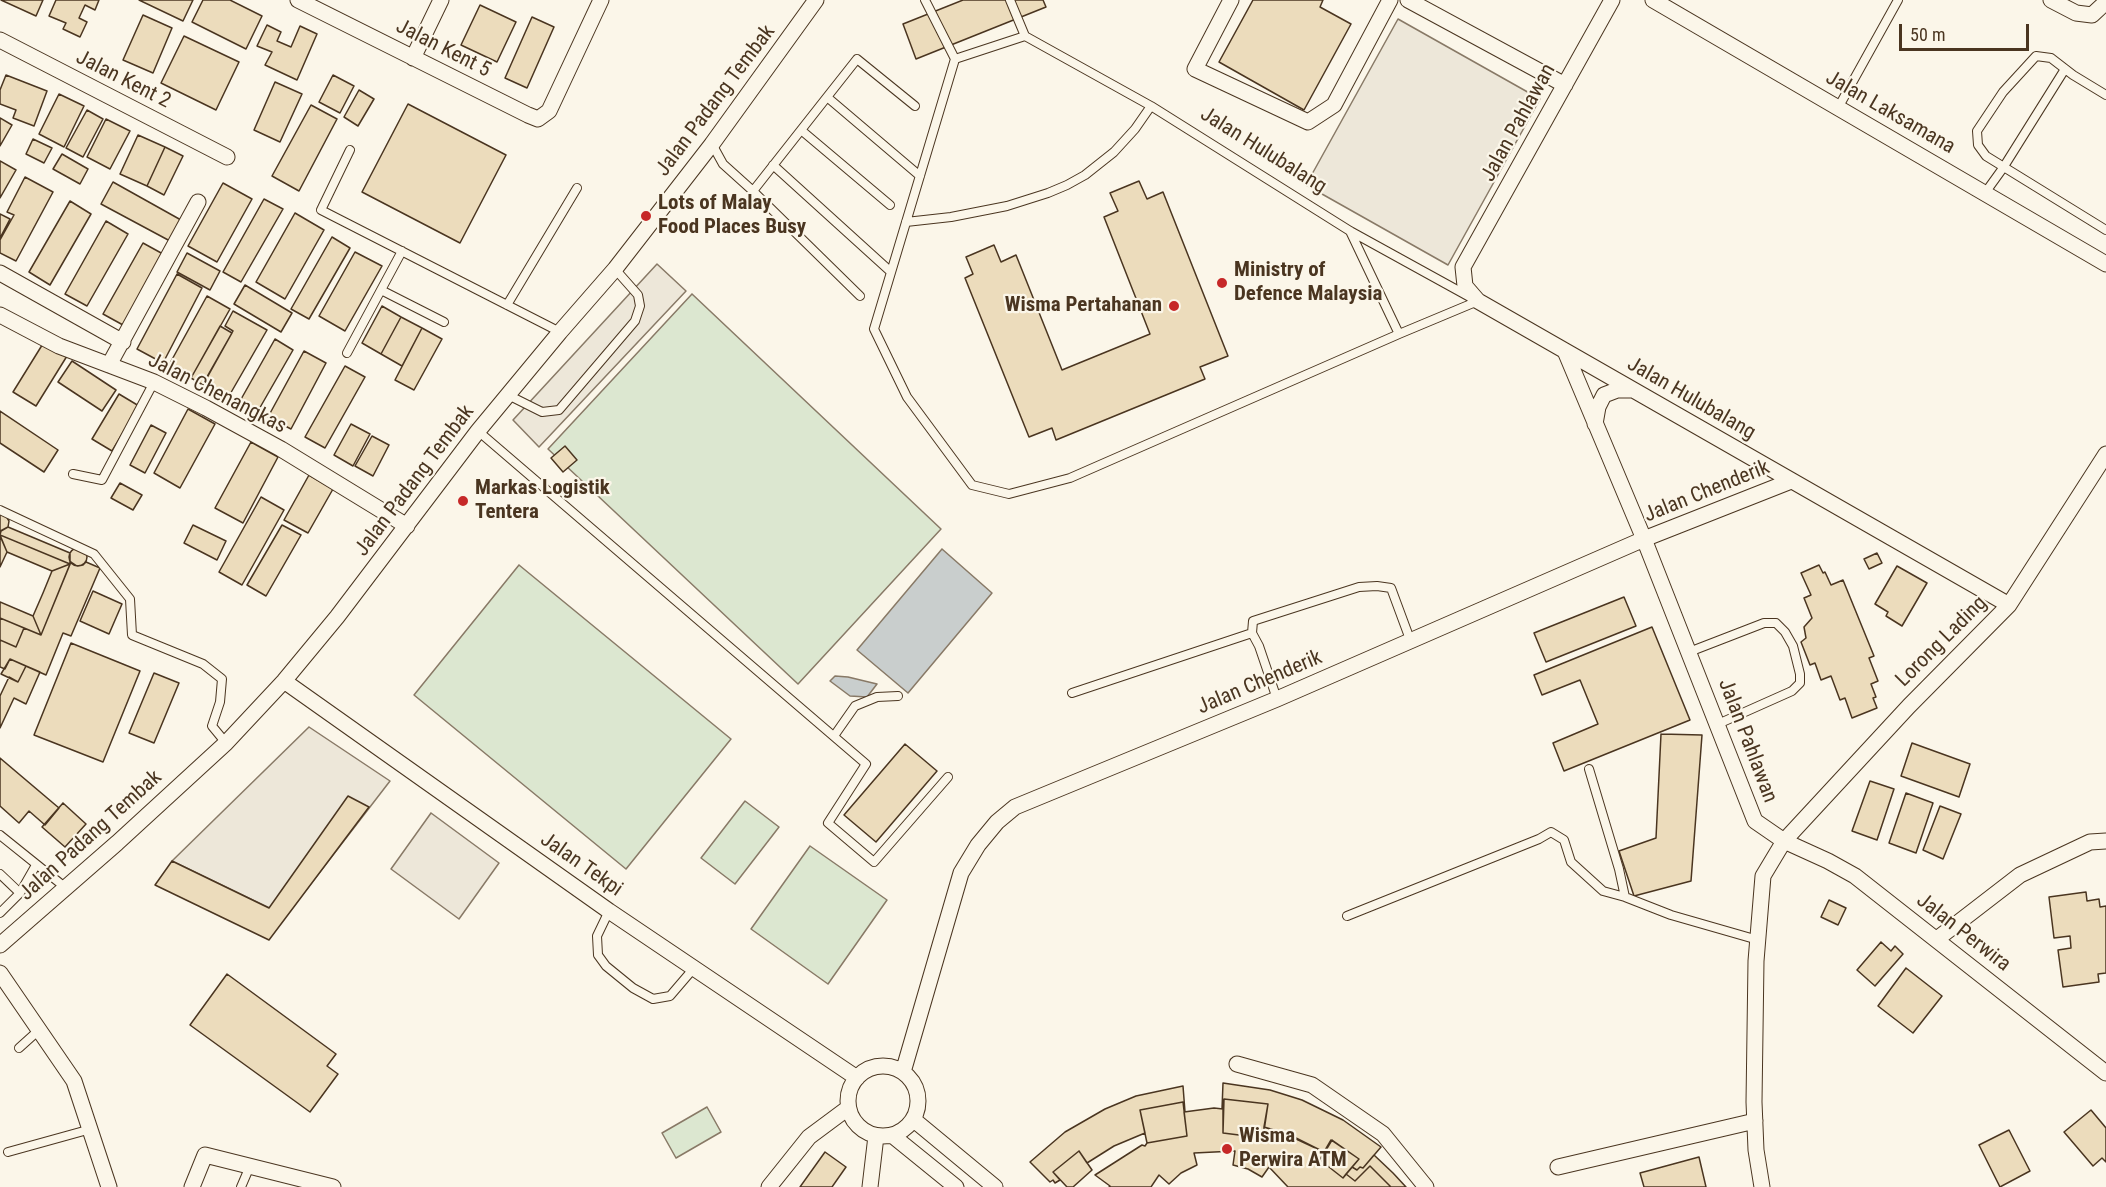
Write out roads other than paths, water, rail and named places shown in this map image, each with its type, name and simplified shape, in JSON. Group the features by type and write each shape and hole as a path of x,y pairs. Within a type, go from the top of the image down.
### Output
{"street":[{"name":"Jalan Kent 5","path":"298,0 538,118 549,111 601,0"},
{"path":"413,58 441,0"},
{"name":"Jalan Padang Tembak","path":"0,945 226,743 284,681 478,432 615,269 712,144 816,0"},
{"path":"1231,0 1195,69 1308,122 1334,105 1390,0"},
{"path":"1408,0 1565,85"},
{"name":"Jalan Pahlawan","path":"1478,301 1465,286 1463,267 1612,0"},
{"name":"Jalan Laksamana","path":"1653,0 2106,264"},
{"path":"2051,0 2076,13 2092,15 2106,2"},
{"name":"Jalan Kent 2","path":"0,40 227,157"},
{"path":"109,365 198,202"},
{"path":"0,273 123,342"},
{"name":"Jalan Hulubalang","path":"1478,301 2009,604"},
{"name":"Jalan Chenangkas","path":"0,315 59,346 154,382 281,449 407,526"},
{"name":"Jalan Pahlawan","path":"1565,351 1644,539 1755,821 1784,842"},
{"path":"1595,425 1598,407 1604,395 1617,390 1633,390"},
{"name":"Lorong Lading","path":"1784,842 1909,706 2009,604 2106,454"},
{"name":"Jalan Chenderik","path":"903,1072 961,873 978,845 997,822 1015,807 1278,699 1644,539 1791,481"},
{"name":"Jalan Tekpi","path":"284,681 609,911 857,1078"},
{"path":"1937,939 2020,874 2090,842 2106,841"},
{"path":"1762,1187 1756,1150 1755,1121 1754,1030 1758,940 1763,876 1784,842"},
{"name":"Jalan Perwira","path":"1784,842 1828,861 1855,876 2106,1073"},
{"path":"0,973 75,1081 109,1187"},
{"path":"1237,1064 1312,1085 1383,1134 1426,1187"},
{"path":"874,1067 894,1067 903,1072 916,1089 919,1099 914,1119 893,1136 876,1136 866,1133 858,1126 848,1108 851,1087 857,1078 874,1067"},
{"path":"769,1187 809,1137 848,1108"},
{"path":"914,1119 994,1187"},
{"path":"1558,1167 1755,1121"},
{"path":"870,1187 876,1136"},
{"path":"893,1136 956,1187"},
{"path":"192,1187 205,1155 250,1166 299,1183 333,1187"}],"lane":[{"path":"925,0 955,59 874,329 907,397 972,484 1009,494 1070,478 1478,301"},
{"path":"955,59 1025,36 1010,0"},
{"path":"1838,108 1898,0"},
{"name":"Jalan Hulubalang","path":"1025,36 1152,106 1350,231 1478,301"},
{"path":"2106,95 2051,58 2036,56 2003,92 1977,131 1978,145 1986,156 2106,230"},
{"path":"753,191 857,59 915,106"},
{"path":"1985,193 2066,69"},
{"path":"827,97 920,176"},
{"path":"906,222 951,217 1007,206 1028,201 1068,185 1114,152 1152,106"},
{"path":"801,130 890,205"},
{"path":"712,144 723,164 860,296"},
{"path":"350,150 321,210 560,332"},
{"path":"773,165 891,272"},
{"path":"507,304 577,188"},
{"path":"1350,231 1399,334"},
{"path":"347,353 402,251"},
{"path":"508,395 542,412 559,410 628,330 635,321 640,306 638,295 615,269"},
{"path":"381,290 444,322"},
{"path":"73,474 102,480 154,382"},
{"path":"478,432 866,764 828,824 874,862 948,777"},
{"path":"0,510 94,554 130,599 132,635 203,664 222,679 220,702 212,726 226,743"},
{"path":"1278,699 1252,633 1253,621 1359,587 1377,586 1391,588 1411,642"},
{"path":"1689,652 1764,623 1776,623 1785,632 1793,646 1800,683 1792,691 1718,724"},
{"path":"1072,693 1252,633"},
{"path":"834,736 855,706 877,697 898,696"},
{"path":"1589,769 1619,869 1625,897"},
{"path":"1347,916 1539,839 1551,832 1564,840 1571,862 1603,891 1671,915 1758,940"},
{"path":"0,835 66,888"},
{"path":"0,913 20,893 36,865"},
{"path":"0,874 20,893"},
{"path":"609,911 597,936 598,955 606,966 633,988 653,999 670,996 694,968"},
{"path":"19,1048 39,1030"},
{"path":"8,1152 91,1129"},
{"path":"241,1187 250,1166"}],"place":[{"name":"Lots of Malay Food Places Busy","path":"646,216"},
{"name":"Ministry of Defence Malaysia","path":"1222,283"},
{"name":"Wisma Pertahanan","path":"1174,306"},
{"name":"Markas Logistik Tentera","path":"463,501"},
{"name":"Wisma Perwira ATM","path":"1227,1149"}]}
